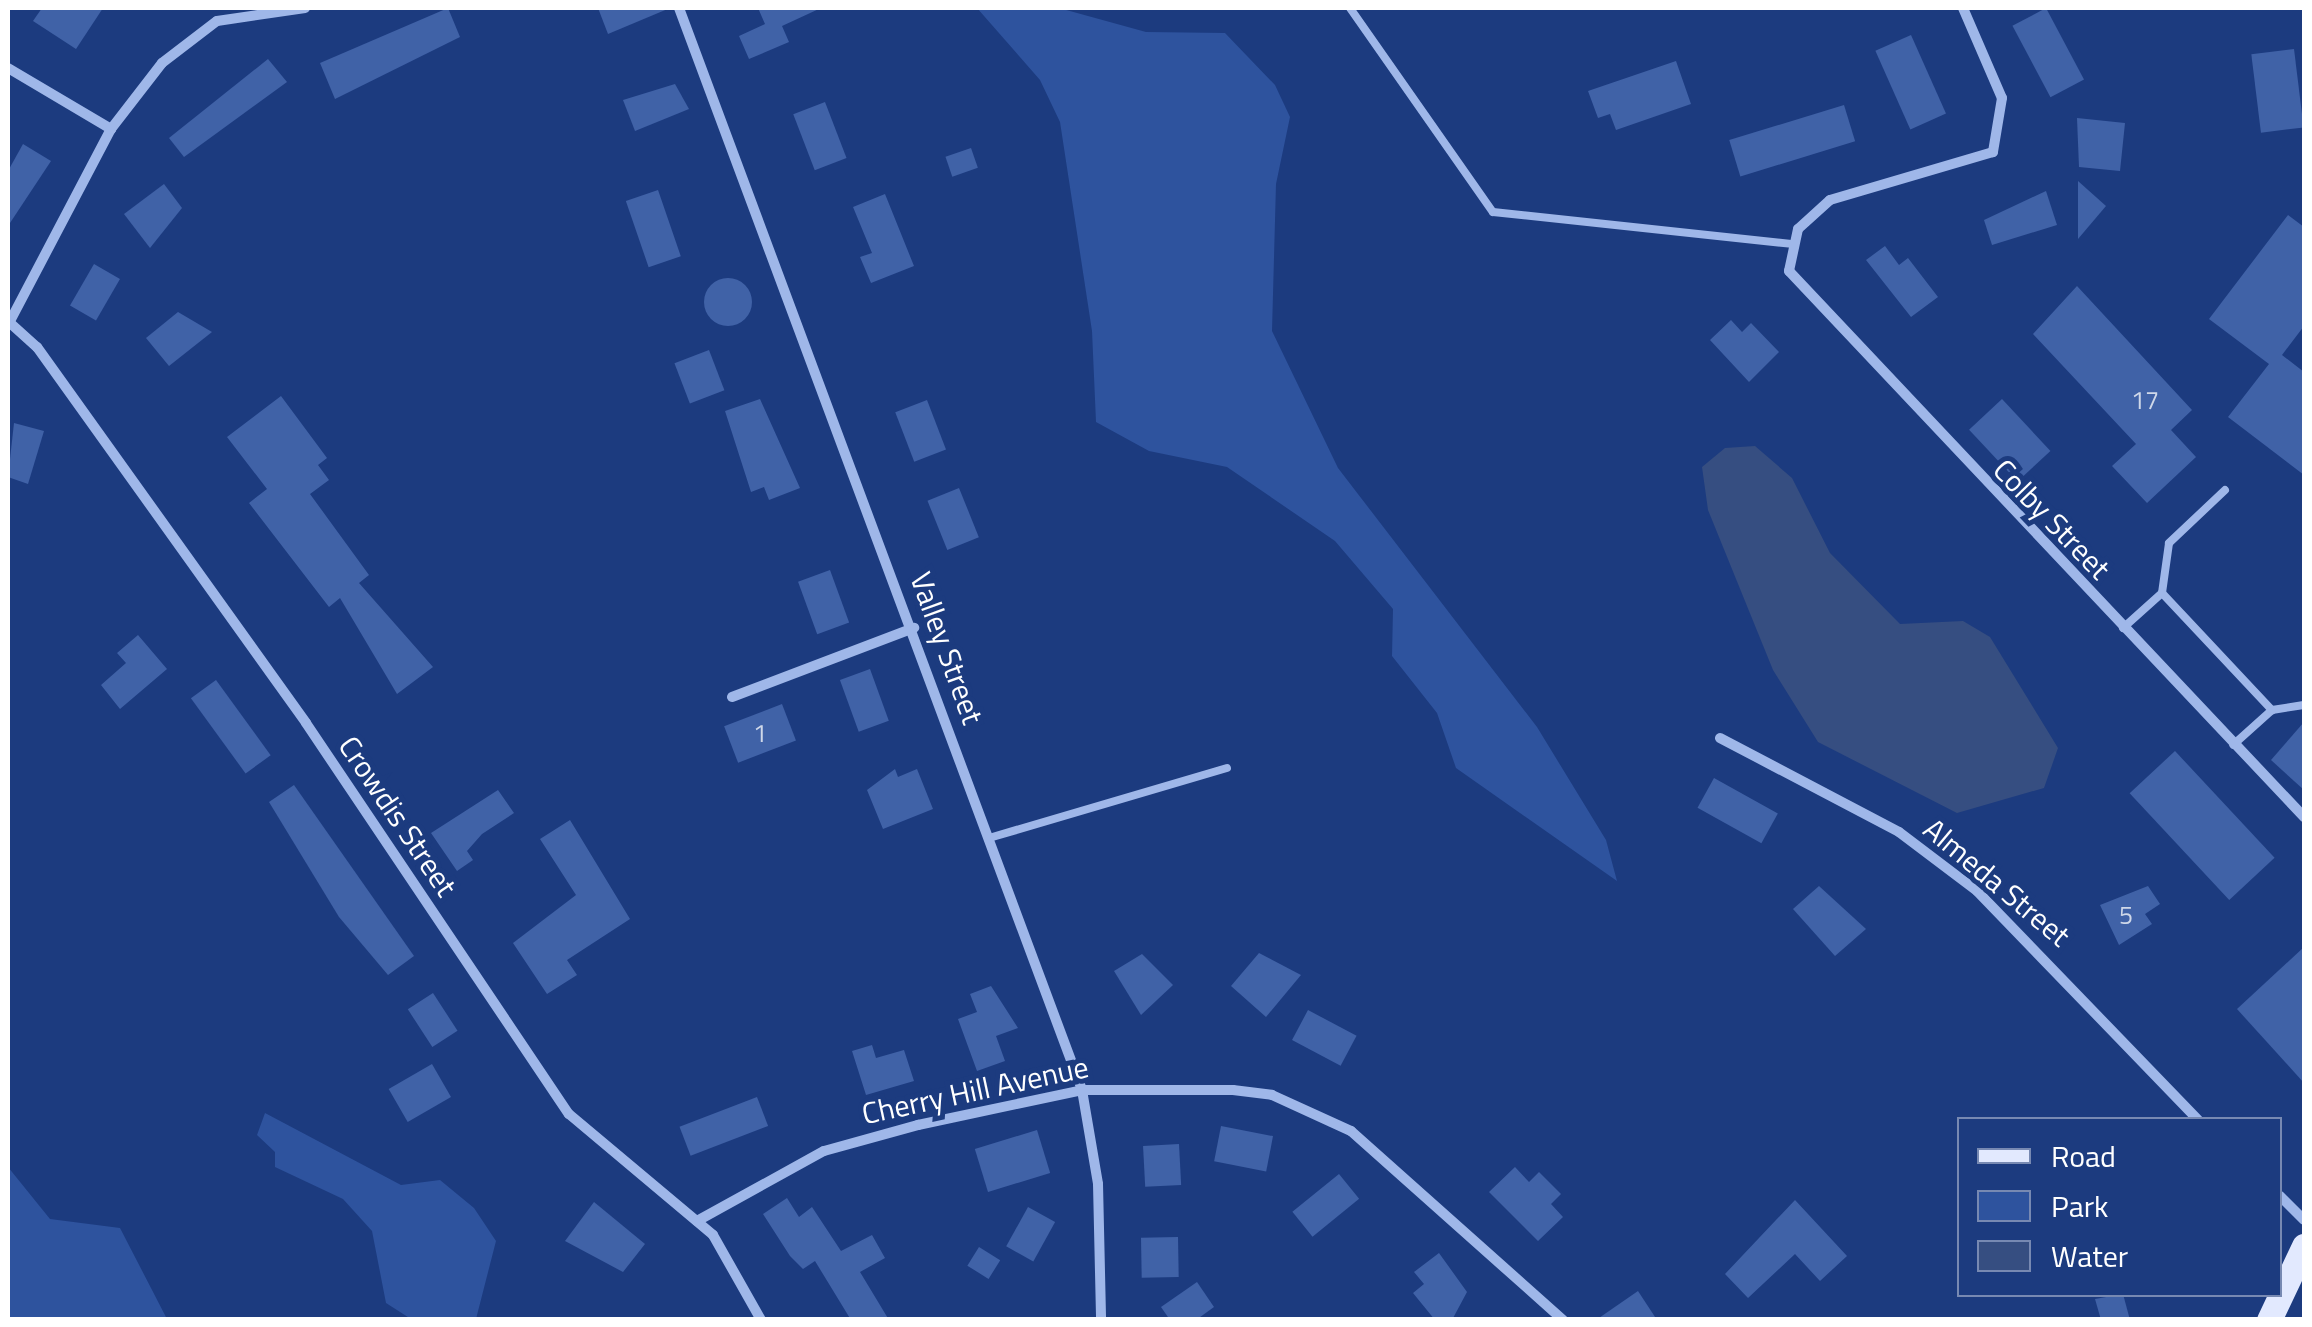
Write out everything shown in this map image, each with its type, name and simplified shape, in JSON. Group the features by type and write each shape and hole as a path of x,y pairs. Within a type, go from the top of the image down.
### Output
{"main road":[{"path":"2282,1293 2304,1246"},
{"path":"2269,1320 2280,1297"}],"street":[{"path":"8,323 111,129 198,30 305,8"},
{"name":"Valley Street","path":"679,8 914,628 1082,1090 1098,1184 1101,1320"},
{"path":"1791,244 1830,200 1993,152 2002,98 1963,8"},
{"path":"8,68 111,129"},
{"name":"Colby Street","path":"1791,244 1788,271 1800,290 2304,817"},
{"name":"Crowdis Street","path":"8,323 37,347 306,723 568,1114 614,1161 698,1221 762,1320"},
{"path":"732,697 914,628"},
{"name":"Almeda Street","path":"1720,738 1900,832 1976,892 2195,1117"},
{"name":"Cherry Hill Avenue","path":"698,1221 824,1151 1082,1090 1233,1090 1308,1108 1391,1163 1563,1320"},
{"path":"2282,1198 2304,1220"}],"lane":[{"path":"1350,8 1493,212 1791,244"},
{"path":"2122,628 2162,592 2169,543 2225,490"},
{"path":"2162,592 2272,710"},
{"path":"2234,744 2272,710 2304,705"},
{"path":"990,838 1227,768"}],"green space":[{"path":"977,8 1059,8 1146,32 1225,33 1275,85 1290,117 1276,184 1272,331 1338,468 1537,727 1606,840 1617,881 1456,768 1437,713 1392,656 1393,609 1335,541 1227,467 1149,451 1096,422 1092,331 1060,122 1040,80"},
{"path":"265,1113 401,1185 440,1180 474,1208 496,1241 476,1319 411,1319 386,1303 372,1231 343,1199 275,1167 275,1152 257,1135"},
{"path":"8,1167 50,1219 120,1228 167,1319 8,1319"}],"water":[{"path":"1755,446 1792,478 1830,553 1900,624 1963,621 1990,637 2058,748 2044,788 1957,813 1818,742 1773,670 1708,510 1702,467 1725,448"}],"building":[{"path":"42,8 103,8 76,49 33,21"},
{"path":"448,8 460,37 335,99 320,63"},
{"path":"598,8 670,8 608,34"},
{"path":"758,8 821,8 782,26 789,42 749,59 739,36 765,24"},
{"path":"2046,8 2084,80 2050,97 2012,26"},
{"path":"1911,35 1946,114 1910,129 1875,51"},
{"path":"2294,49 2304,127 2261,133 2251,54"},
{"path":"268,59 287,82 184,157 169,138"},
{"path":"1676,61 1691,104 1616,130 1610,114 1598,118 1588,91"},
{"path":"675,84 689,109 635,131 623,100"},
{"path":"825,102 847,158 815,170 793,114"},
{"path":"1844,105 1855,141 1740,176 1729,140"},
{"path":"2077,118 2125,123 2120,171 2079,167"},
{"path":"23,144 51,161 8,226 8,171"},
{"path":"971,148 978,168 952,177 945,157"},
{"path":"2078,181 2106,206 2078,239"},
{"path":"164,184 182,208 150,248 124,214"},
{"path":"658,190 681,256 649,267 626,201"},
{"path":"2046,191 2057,225 1992,245 1984,220"},
{"path":"885,194 914,266 871,283 860,257 872,253 853,207"},
{"path":"2288,215 2304,227 2304,326 2282,355 2304,372 2304,475 2228,417 2269,364 2209,319"},
{"path":"1885,246 1899,265 1908,258 1938,297 1911,317 1866,260"},
{"path":"94,264 120,279 96,321 70,306"},
{"path":"728,278 745,285 752,302 745,319 728,326 711,319 704,302 711,285"},
{"path":"2077,286 2192,410 2171,430 2196,457 2147,503 2112,466 2136,444 2033,334"},
{"path":"178,312 212,332 169,366 146,338"},
{"path":"1731,320 1742,332 1751,323 1779,352 1749,382 1710,340"},
{"path":"709,350 724,390 690,403 674,363"},
{"path":"281,396 327,458 318,465 329,480 310,494 369,575 359,583 433,667 397,694 340,598 329,607 249,503 267,489 227,437"},
{"path":"760,399 800,488 769,500 764,487 751,492 725,411"},
{"path":"2002,399 2050,451 2018,482 1969,430"},
{"path":"927,400 946,449 914,462 895,412"},
{"path":"14,423 44,431 28,484 8,477"},
{"path":"959,488 979,537 947,550 927,501"},
{"path":"830,570 849,623 817,634 798,582"},
{"path":"138,635 167,669 120,709 101,685 126,663 117,653"},
{"path":"870,669 889,721 859,732 840,680"},
{"path":"216,680 271,755 246,773 191,698"},
{"path":"782,704 796,740 738,763 724,726"},
{"path":"2304,722 2304,790 2271,760"},
{"path":"2175,751 2275,858 2229,900 2130,793"},
{"path":"895,769 898,777 917,769 933,809 883,829 867,790"},
{"path":"1714,778 1778,813 1761,843 1698,808"},
{"path":"294,785 414,956 388,975 339,917 269,802"},
{"path":"498,790 514,813 482,834 467,851 473,860 457,871 431,833"},
{"path":"570,820 630,919 567,960 577,975 547,994 513,943 576,895 540,839"},
{"path":"1819,886 1866,929 1835,956 1793,909"},
{"path":"2148,886 2160,904 2145,914 2152,924 2119,945 2100,905"},
{"path":"2304,947 2304,1083 2237,1009"},
{"path":"1259,953 1301,975 1266,1017 1231,986"},
{"path":"1142,954 1173,985 1141,1015 1114,971"},
{"path":"991,986 1018,1028 996,1036 1005,1061 977,1071 958,1019 977,1012 970,994"},
{"path":"433,993 458,1031 432,1047 408,1009"},
{"path":"1308,1010 1357,1036 1341,1066 1292,1040"},
{"path":"872,1045 876,1058 904,1050 914,1081 866,1095 852,1051"},
{"path":"432,1064 451,1097 408,1122 389,1089"},
{"path":"757,1097 768,1126 691,1156 680,1127"},
{"path":"1221,1126 1273,1136 1266,1171 1214,1161"},
{"path":"1037,1130 1050,1173 988,1192 975,1149"},
{"path":"1179,1144 1181,1185 1145,1187 1143,1146"},
{"path":"1515,1167 1529,1182 1539,1172 1561,1194 1551,1204 1563,1217 1538,1241 1489,1192"},
{"path":"1339,1174 1359,1199 1313,1237 1292,1212"},
{"path":"787,1198 799,1217 812,1207 841,1251 872,1235 885,1258 860,1272 889,1320 851,1320 815,1261 803,1269 790,1256 763,1214"},
{"path":"1795,1200 1847,1256 1820,1281 1795,1254 1748,1298 1725,1274"},
{"path":"594,1202 645,1244 623,1272 565,1241"},
{"path":"1028,1207 1055,1222 1033,1261 1006,1246"},
{"path":"1178,1237 1179,1277 1142,1278 1141,1238"},
{"path":"979,1247 1000,1260 989,1279 967,1266"},
{"path":"1439,1253 1467,1292 1452,1320 1435,1320 1413,1293 1424,1284 1414,1272"},
{"path":"1197,1282 1214,1307 1196,1320 1170,1320 1161,1307"},
{"path":"1638,1291 1657,1320 1596,1320"},
{"path":"2124,1297 2130,1320 2101,1320 2095,1299"}]}
